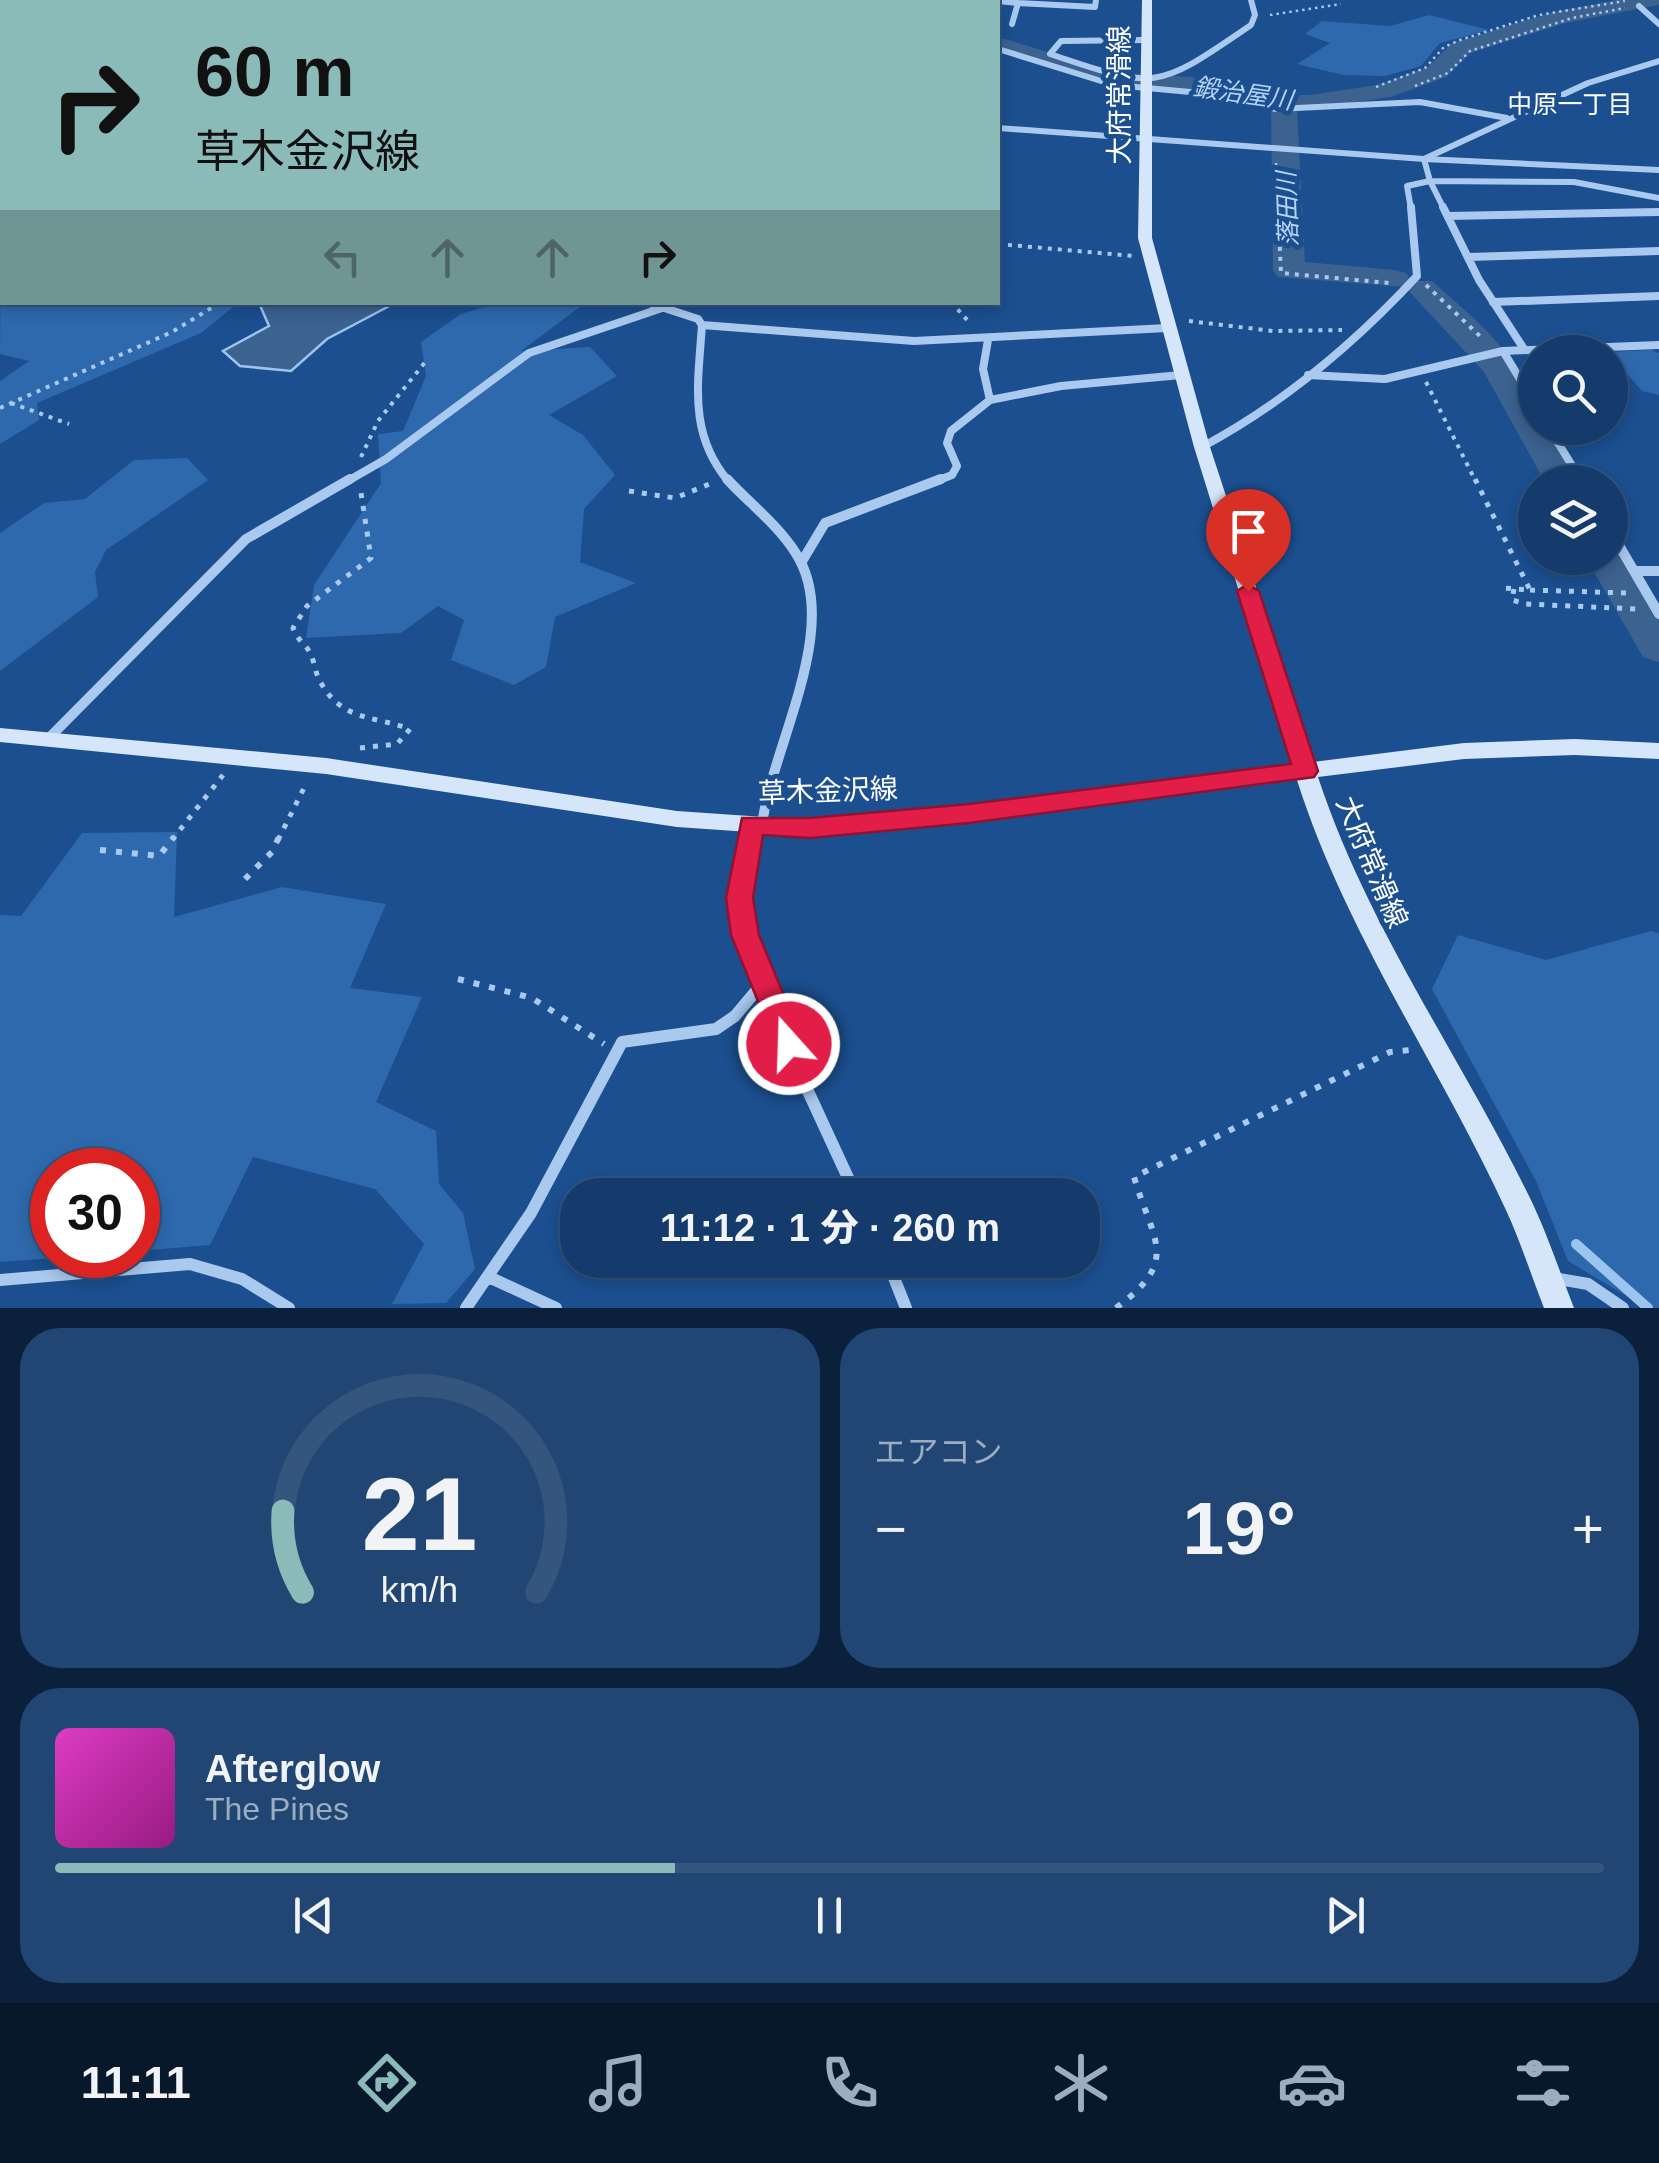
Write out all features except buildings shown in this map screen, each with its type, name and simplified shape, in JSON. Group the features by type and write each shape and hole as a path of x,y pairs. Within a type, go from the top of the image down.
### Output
{"main road":[{"name":"大府常滑線","path":"1147,0 1145,238 1202,447 1325,832 1378,947 1518,1203 1558,1308"},
{"name":"草木金沢線","path":"0,736 316,765 677,818 810,828 969,813 1464,750 1575,747 1659,751"}],"street":[{"path":"1000,1 1095,7 1096,0"},
{"path":"1000,50 1114,85 1147,84 1176,76 1242,33 1255,16 1251,0"},
{"path":"1012,24 1018,2"},
{"path":"1639,6 1659,24"},
{"path":"1146,40 1061,41 1050,54 1147,84 1289,110 1391,98 1508,118"},
{"path":"1424,159 1618,70 1659,61"},
{"path":"1000,128 1424,159 1659,170"},
{"path":"1424,159 1430,181 1468,257 1518,340"},
{"path":"1202,447 1242,427 1407,288 1414,279 1417,243 1407,186 1430,181 1559,178 1659,198"},
{"path":"1448,216 1659,212"},
{"path":"1468,257 1659,251"},
{"path":"1493,302 1659,296"},
{"path":"654,305 702,324 858,339 988,340 1166,324"},
{"path":"48,740 246,539 361,475 530,353 662,308"},
{"path":"702,324 696,415 703,444 726,478 801,564 812,590 813,625 764,794 740,898 745,935 801,1076 848,1178"},
{"path":"988,340 983,369 990,400"},
{"path":"1628,346 1659,345"},
{"path":"1308,375 1386,379 1518,349"},
{"path":"1499,351 1518,379"},
{"path":"801,564 816,532 825,523 952,474 957,466 947,443 951,431 990,400 1061,386 1181,375"},
{"path":"1628,561 1658,612"},
{"path":"1634,571 1659,572"},
{"path":"466,1308 491,1278 622,1042 716,1029 735,1016 766,980"},
{"path":"0,1280 190,1264 242,1279 289,1308"},
{"path":"1547,1278 1568,1277 1588,1284 1623,1308"},
{"path":"491,1278 556,1308"},
{"path":"894,1278 906,1308"}],"path":[{"path":"1630,0 1539,15 1452,43 1426,68 1376,87 1391,98 1448,72 1470,50 1572,18 1639,6"},
{"path":"1255,16 1341,4"},
{"path":"1275,149 1281,274 1407,288"},
{"path":"1000,244 1150,257"},
{"path":"1414,279 1428,286 1499,351"},
{"path":"0,408 172,332 216,305"},
{"path":"1166,324 1273,332 1324,328 1358,333"},
{"path":"352,748 396,746 405,740 410,729 360,718 343,709 312,671 310,651 299,644 293,628 304,608 349,579 371,558 361,475 368,436 426,361"},
{"path":"1420,370 1530,590"},
{"path":"10,403 70,424"},
{"path":"628,491 674,498 726,478"},
{"path":"1503,588 1647,593"},
{"path":"1514,589 1512,600 1526,604 1658,612"},
{"path":"100,850 159,856 236,758"},
{"path":"244,879 272,852 316,765"},
{"path":"458,978 532,998 578,1025 615,1054"},
{"path":"1116,1308 1152,1278 1156,1264 1153,1234 1134,1177 1390,1052 1433,1047"}],"shaded area":[{"path":"1429,15 1489,30 1440,43 1421,66 1385,76 1343,75 1297,64 1330,43 1305,34 1322,21 1390,26"},
{"path":"0,305 236,305 201,333 37,403 39,420 0,444 0,381 29,361 0,354"},
{"path":"260,305 391,305 327,339 291,371 240,366 223,351 269,326"},
{"path":"490,305 581,306 521,351 590,347 617,376 549,415 583,435 615,475 584,509 580,562 636,583 555,617 546,667 514,685 451,660 464,620 438,606 401,633 306,638 314,585 381,483 378,434 403,431 426,376 421,342 461,314"},
{"path":"1628,351 1659,353 1659,395 1642,391 1628,375"},
{"path":"187,458 208,480 106,550 95,572 98,597 0,671 0,533 44,503 85,499 134,460"},
{"path":"177,832 174,917 282,887 386,904 350,988 422,997 376,1102 436,1131 439,1184 463,1213 475,1269 446,1303 392,1304 424,1244 375,1189 253,1157 210,1245 160,1249 160,1148 30,1148 30,1260 0,1262 0,915 21,916 82,833"},
{"path":"1651,931 1659,933 1659,1308 1646,1308 1568,1261 1536,1181 1432,989 1458,935 1546,960"}],"waterway":[{"name":"鍛治屋川","path":"1284,103 1382,92 1437,72 1461,48 1561,17 1653,0"},
{"name":"鍛治屋川","path":"1000,45 1112,79 1218,87 1284,103"},
{"name":"落田川","path":"1284,103 1289,270 1395,280"},
{"name":"落田川","path":"1421,288 1480,344 1500,370 1554,465"},
{"name":"落田川","path":"1617,575 1659,647"},
{"path":"1576,1244 1648,1308"}],"district":[{"name":"中原一丁目","path":"1570,104"}],"route":[{"path":"789,1044 745,935 740,898 751,824 810,828 969,813 1306,771 1248,591"}]}
